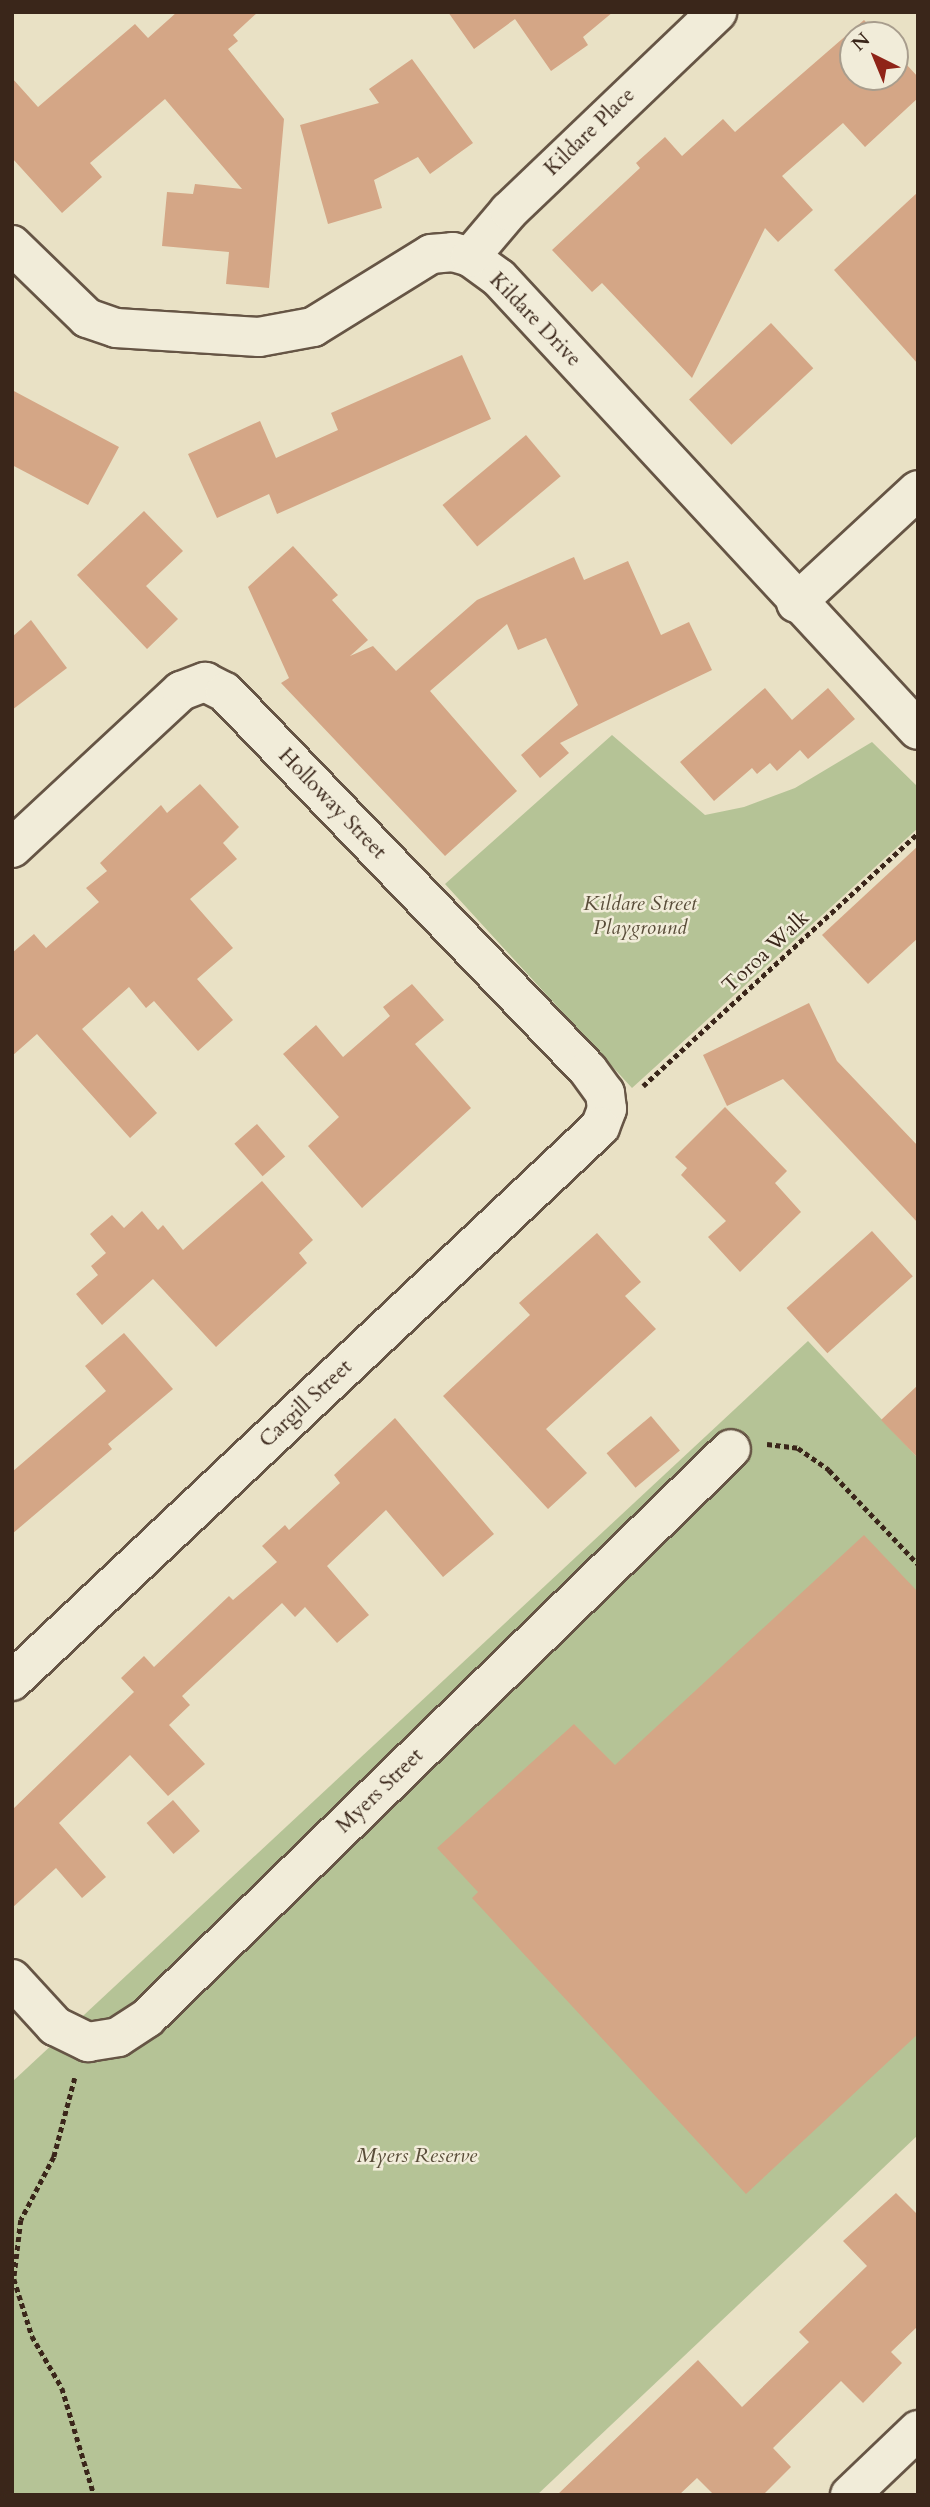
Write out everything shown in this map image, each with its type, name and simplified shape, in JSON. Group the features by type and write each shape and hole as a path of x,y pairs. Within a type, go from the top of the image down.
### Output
{"street":[{"name":"Kildare Place","path":"470,257 509,211 717,12"},
{"name":"Kildare Drive","path":"12,245 86,318 116,328 259,337 313,327 431,254 453,252 470,257 499,278 796,603 918,730"},
{"path":"796,603 918,490"},
{"name":"Holloway Street","path":"12,848 181,691 205,682 225,692 588,1070 605,1093 607,1109 600,1127"},
{"name":"Cargill Street","path":"12,1681 600,1127"},
{"name":"Myers Street","path":"88,2042 118,2037 147,2018 731,1448"},
{"path":"12,1979 55,2026 88,2042"},
{"path":"850,2495 918,2430"}],"path":[{"name":"Toroa Walk","path":"635,1093 918,833"},
{"path":"731,1448 764,1444 798,1448 829,1470 918,1564"},
{"path":"88,2042 66,2101 54,2157 21,2220 14,2279 32,2336 62,2389 94,2495"}],"green space":[{"name":"Kildare Street Playground","path":"612,735 705,815 744,807 795,788 872,742 918,787 918,828 632,1088 445,884"},
{"name":"Myers Reserve","path":"808,1341 918,1458 918,2135 537,2495 12,2495 12,2082"}],"building":[{"path":"177,12 258,12 233,35 238,41 228,49 284,119 269,288 226,284 229,252 162,246 167,192 193,194 195,184 242,189 165,99 90,163 102,177 62,213 12,158 12,78 38,107 135,24 148,38"},
{"path":"448,12 613,12 583,37 588,45 551,71 515,19 474,49"},
{"path":"839,42 839,91 909,91 909,67 918,77 918,98 865,147 843,123 782,176 813,210 778,242 765,228 692,378 602,283 592,292 552,250 640,168 636,163 665,137 682,156 723,119 735,132"},
{"path":"412,59 473,143 430,174 418,157 374,180 382,208 328,224 300,125 379,103 369,89"},
{"path":"918,192 918,364 834,270"},
{"path":"771,323 813,368 731,445 689,399"},
{"path":"462,355 491,419 277,514 269,494 217,518 188,454 260,421 276,458 338,430 331,413"},
{"path":"12,390 119,447 88,505 12,465"},
{"path":"526,435 561,476 477,546 443,505"},
{"path":"144,511 183,551 146,586 178,619 147,649 77,575"},
{"path":"293,546 338,595 332,600 368,640 350,656 373,646 396,671 477,600 574,557 584,580 628,561 661,635 689,622 712,670 560,743 569,753 540,778 521,755 578,705 546,638 518,650 507,624 430,691 517,791 445,856 281,683 289,678 248,587"},
{"path":"31,620 67,668 12,710 12,637"},
{"path":"765,688 792,720 828,688 855,719 808,759 800,750 777,771 770,763 757,774 752,768 714,801 680,762"},
{"path":"200,784 239,827 223,843 237,859 190,899 233,948 197,979 233,1020 198,1051 154,1001 146,1008 129,987 82,1029 157,1113 130,1138 37,1034 12,1056 12,953 34,934 46,948 99,902 86,888 107,871 100,863 161,805 167,813"},
{"path":"918,846 918,938 868,984 822,935"},
{"path":"412,984 444,1020 415,1044 471,1108 362,1208 308,1146 339,1117 283,1054 316,1025 343,1057 390,1016 383,1007"},
{"path":"809,1003 837,1061 918,1146 918,1223 783,1079 727,1106 703,1055"},
{"path":"725,1107 787,1171 775,1183 801,1212 740,1272 708,1237 726,1221 681,1175 687,1168 675,1157"},
{"path":"257,1124 285,1156 263,1176 234,1144"},
{"path":"262,1181 313,1240 299,1253 307,1263 216,1347 153,1279 102,1325 76,1294 98,1275 91,1266 106,1253 90,1234 112,1215 124,1228 142,1211 158,1230 163,1225 183,1250"},
{"path":"872,1231 913,1276 827,1353 787,1308"},
{"path":"597,1233 641,1282 625,1296 656,1329 546,1429 587,1473 548,1509 443,1396 530,1315 519,1303"},
{"path":"124,1333 173,1389 108,1444 112,1449 12,1534 12,1472 106,1391 85,1366"},
{"path":"918,1385 918,1458 881,1420"},
{"path":"651,1416 680,1450 635,1488 607,1453"},
{"path":"395,1418 494,1534 443,1577 386,1510 327,1566 369,1615 337,1643 305,1607 295,1617 282,1603 182,1696 190,1705 169,1725 205,1764 168,1796 130,1755 59,1823 106,1877 82,1898 56,1868 12,1908 12,1810 134,1692 121,1678 144,1656 154,1667 229,1596 233,1600 277,1562 262,1546 285,1525 289,1530 340,1483 334,1475"},
{"path":"864,1535 918,1592 918,2034 746,2194 472,1898 478,1892 437,1848 574,1724 615,1765"},
{"path":"173,1800 200,1831 173,1854 147,1823"},
{"path":"896,2193 918,2215 918,2326 891,2352 902,2363 863,2403 841,2381 773,2448 791,2467 763,2495 714,2495 697,2478 679,2495 557,2495 698,2360 742,2407 809,2342 799,2332 867,2266 843,2241"}]}
